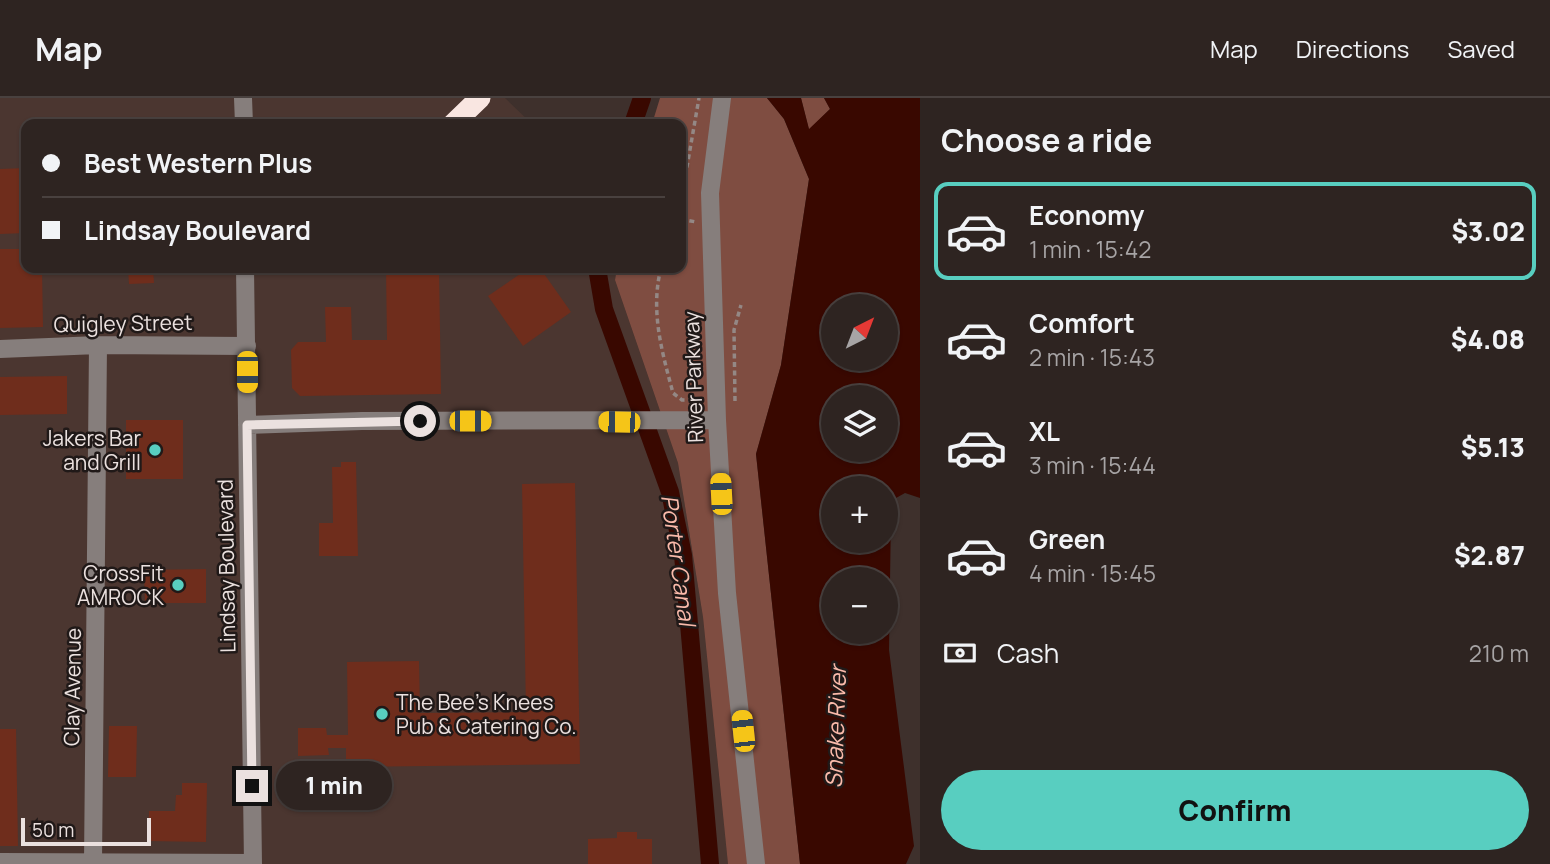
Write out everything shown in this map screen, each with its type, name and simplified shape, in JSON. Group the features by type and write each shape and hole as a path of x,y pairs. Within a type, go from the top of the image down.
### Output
{"highway":[{"path":"458,119 480,98"}],"street":[{"path":"243,98 244,119"},
{"name":"River Parkway","path":"722,98 710,193 716,420 727,593 756,864"},
{"name":"Lindsay Boulevard","path":"245,273 253,864"},
{"name":"Quigley Street","path":"0,349 98,345 247,346"},
{"name":"Clay Avenue","path":"93,862 98,345"},
{"path":"247,425 370,421 716,420"},
{"path":"0,862 253,864"}],"path":[{"path":"686,172 699,98"},
{"path":"660,273 657,326 668,374 676,398 693,400"},
{"path":"735,404 734,330 741,305"}],"shaded area":[{"path":"0,98 505,98 527,119 21,119 21,273 616,273 615,280 678,463 703,617 728,864 0,864"},
{"path":"660,98 767,98 784,119 809,179 781,365 756,454 800,864 728,864 703,617 678,463 615,280 616,273 686,273 686,119 654,119"},
{"path":"801,98 824,98 830,109 809,130"}],"water":[{"name":"Snake River","path":"767,98 801,98 809,129 830,109 824,98 920,98 920,498 905,493 898,497 898,476 821,476 821,553 890,553 890,567 821,567 821,644 889,644 914,846 906,864 800,864 756,454 781,365 809,179 784,119"}],"building":[{"path":"21,168 21,233 0,234 0,169"},
{"path":"0,249 21,249 21,273 42,273 43,327 0,328"},
{"path":"128,273 153,273 154,283 129,284"},
{"path":"386,273 439,273 441,394 300,396 292,388 291,350 298,342 326,342 325,307 351,307 352,340 387,340"},
{"path":"522,273 544,273 571,312 523,346 488,296"},
{"path":"67,376 67,414 0,415 0,377"},
{"name":"Jakers Bar and Grill","path":"126,420 183,420 183,479 126,479"},
{"path":"341,462 356,462 358,556 319,556 319,523 333,523 332,467 341,467"},
{"path":"575,483 580,764 346,767 346,748 328,748 329,755 298,756 298,728 326,728 327,735 348,735 347,662 419,661 420,713 526,712 522,484"},
{"path":"206,569 206,603 145,603 144,570"},
{"path":"109,726 137,726 136,777 108,777"},
{"path":"0,729 16,729 18,846 0,846"},
{"path":"182,783 207,783 206,842 148,841 149,811 175,811 176,795 182,795"},
{"path":"617,832 637,832 637,839 652,839 652,864 588,864 588,839 617,838"}],"waterway":[{"name":"Porter Canal","path":"635,119 642,98"},
{"name":"Porter Canal","path":"598,273 604,309 670,492 683,555 710,864"}],"place":[{"name":"Jakers Bar and Grill","path":"155,450"},
{"name":"CrossFit AMROCK","path":"178,585"},
{"name":"The Bee's Knees Pub & Catering Co.","path":"382,714"}],"route":[{"path":"252,786 247,425 420,421"}]}
